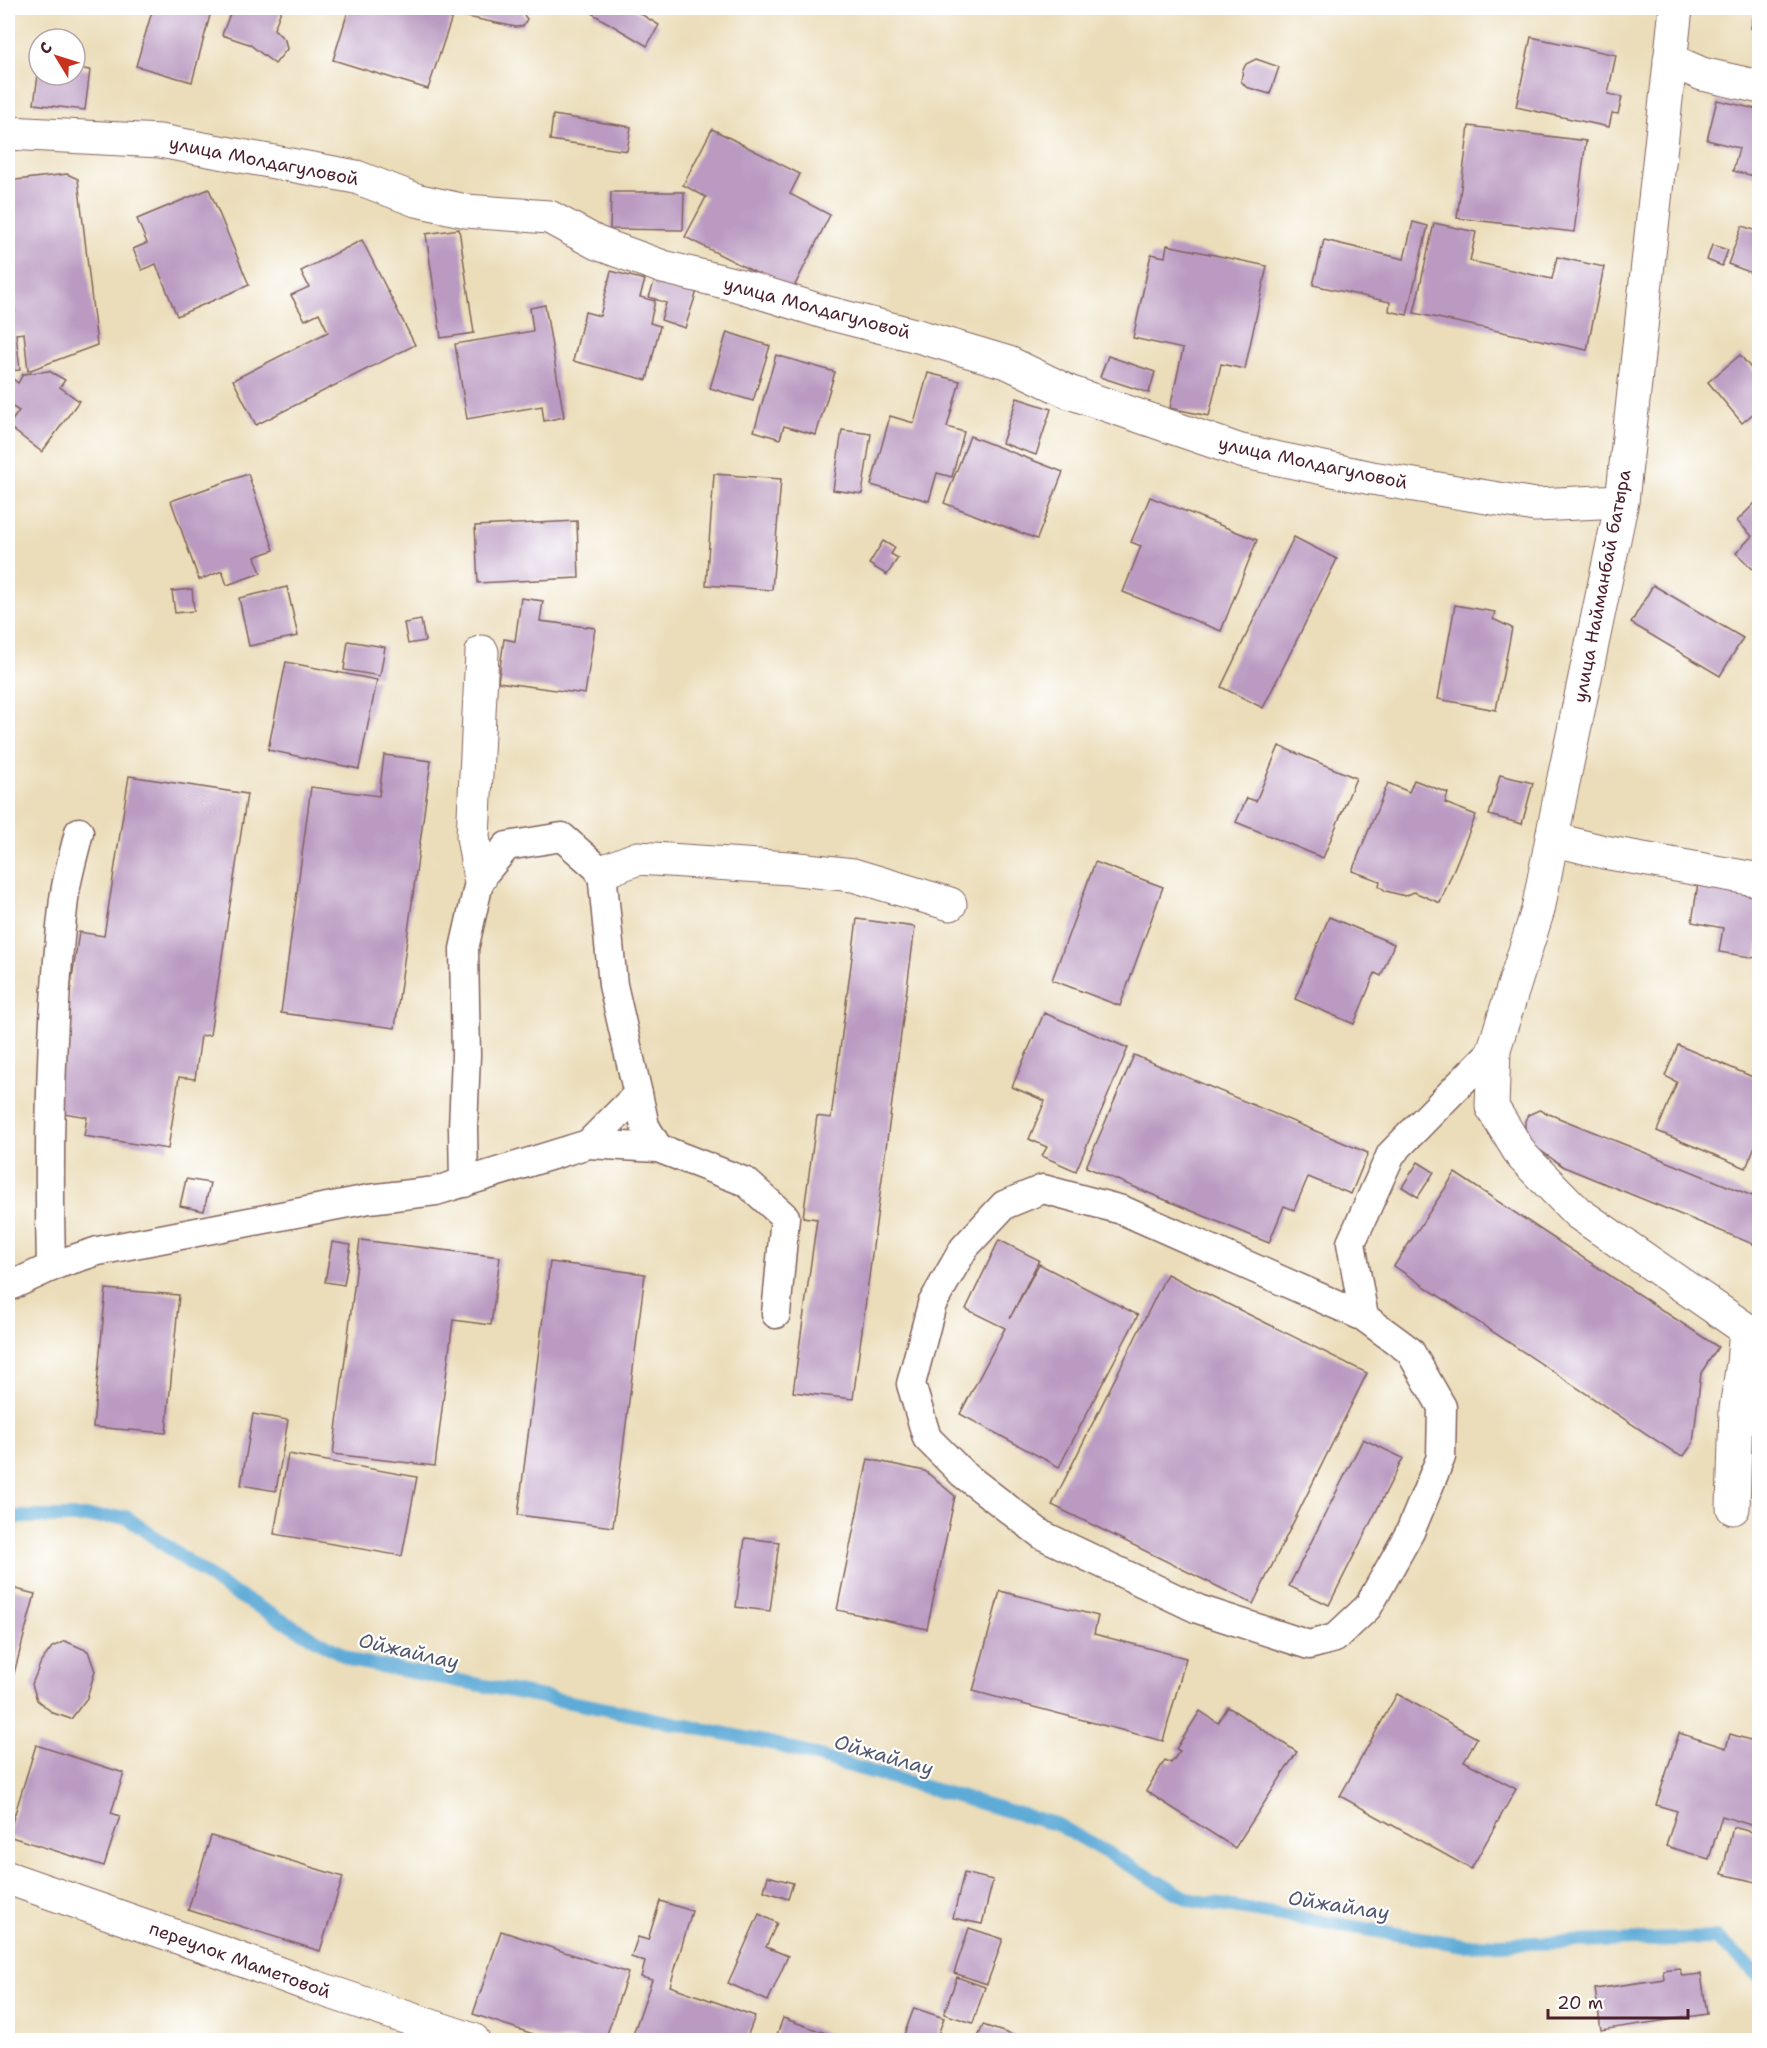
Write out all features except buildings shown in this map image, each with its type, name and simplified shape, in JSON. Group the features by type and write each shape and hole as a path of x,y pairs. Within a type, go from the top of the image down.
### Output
{"street":[{"name":"улица Найманбай батыра","path":"1676,8 1622,501 1538,910 1494,1049 1492,1107 1522,1156 1578,1213 1753,1335"},
{"path":"1670,60 1702,74 1760,87"},
{"name":"улица Молдагуловой","path":"8,134 160,141 356,177 416,200 466,211 549,217 597,243 663,267 737,285 824,312 918,336 1009,363 1069,392 1241,451 1372,478 1535,505 1622,501"},
{"path":"480,878 473,837 482,652"},
{"path":"1552,839 1604,852 1760,880"},
{"path":"602,872 638,858 789,868 853,875 950,904"},
{"path":"1732,1508 1736,1409 1743,1363 1753,1335"},
{"name":"переулок Маметовой","path":"8,1878 215,1950 315,1988 473,2040"}],"lane":[{"path":"51,1267 49,1178 52,1047 65,897 79,832"},
{"path":"464,1183 463,1128 466,1055 464,949 480,878 507,846 562,837 602,872 613,986 645,1126 658,1148"},
{"path":"1364,1317 1122,1210 1042,1189 1004,1205 964,1248 932,1304 910,1384 927,1438 963,1474 1042,1535 1198,1609 1309,1645 1335,1638 1368,1607 1410,1532 1441,1457 1442,1407 1410,1351 1364,1317 1351,1243 1391,1154 1494,1049"},
{"path":"588,1144 638,1094"},
{"path":"8,1287 51,1267 98,1251 369,1199 436,1191 588,1144 658,1148 746,1182 785,1217 776,1314"}],"waterway":[{"name":"Ойжайлау","path":"8,1517 126,1517 225,1588 354,1661 770,1743 1058,1825 1190,1900 1463,1945 1716,1938 1760,1976"}]}
